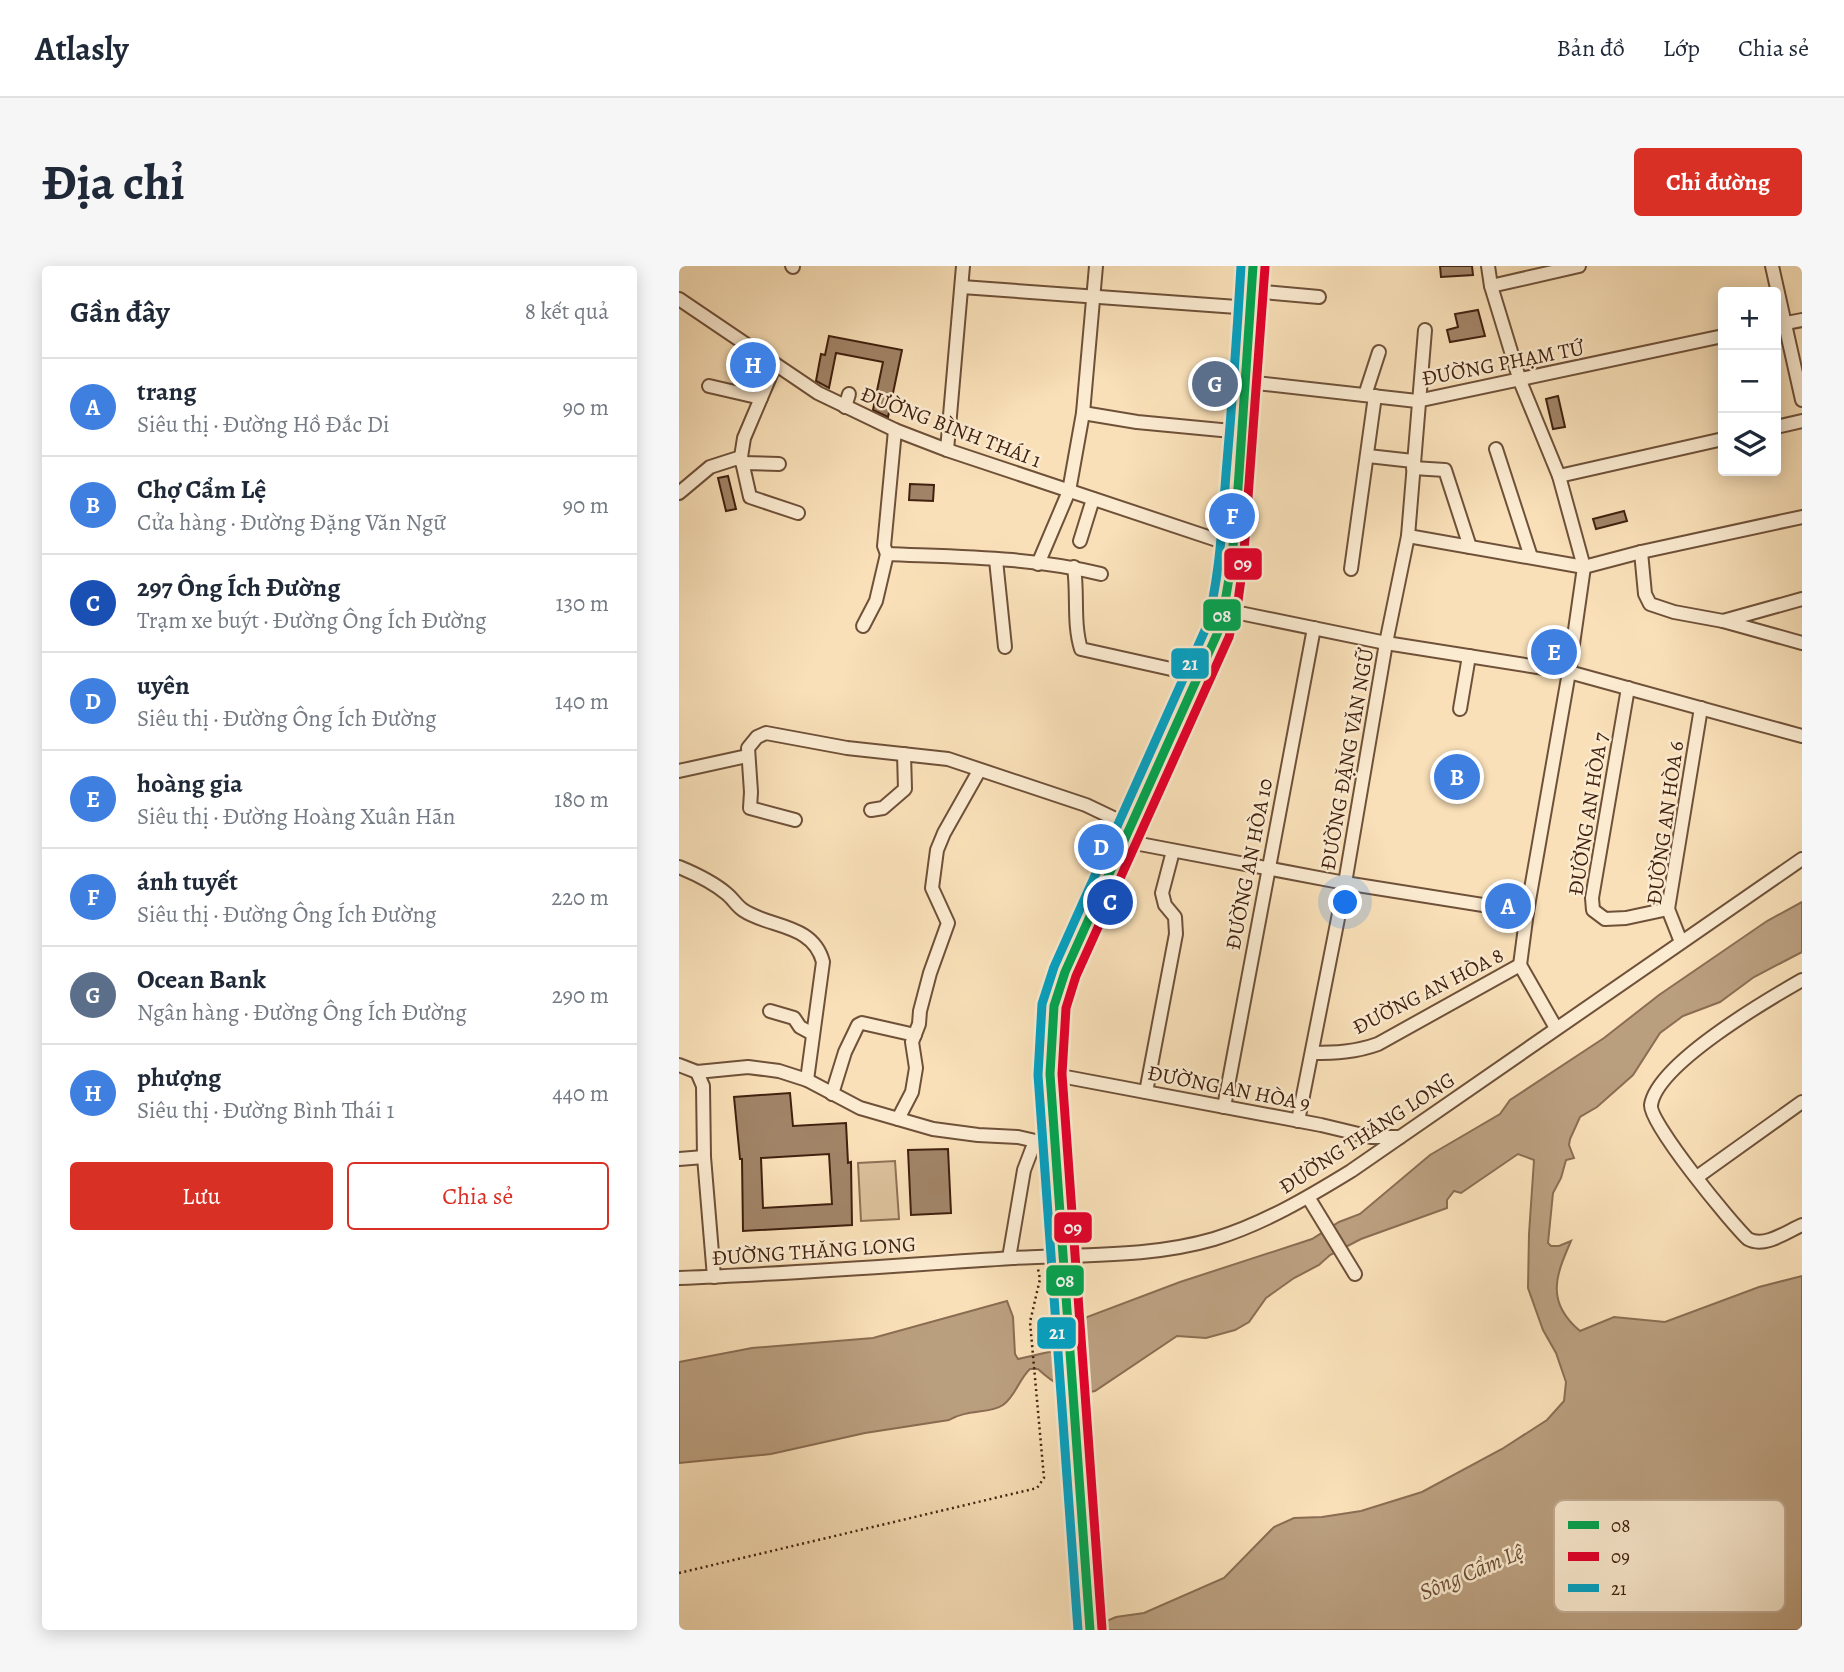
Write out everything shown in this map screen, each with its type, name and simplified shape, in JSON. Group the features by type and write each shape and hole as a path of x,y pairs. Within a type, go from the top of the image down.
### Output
{"main road":[{"path":"1090,1630 1053,1145 1050,1074 1054,1006 1065,972 1218,632 1225,610 1247,382 1254,266"}],"street":[{"path":"947,450 963,266"},
{"path":"1038,564 1069,491 1083,413 1096,266"},
{"path":"1489,266 1491,286 1520,381 1559,476 1584,567 1569,672 1527,912 1521,965 1556,1028"},
{"path":"1491,286 1579,266"},
{"path":"1772,266 1775,287"},
{"path":"961,288 1251,308"},
{"path":"1252,291 1319,297"},
{"name":"ĐƯỜNG BÌNH THÁI 1","path":"679,299 818,393 895,430 947,450 1232,545"},
{"path":"1781,324 1802,320"},
{"path":"1781,327 1802,400"},
{"name":"ĐƯỜNG ĐẶNG VĂN NGỮ","path":"1299,1121 1408,536 1417,401 1425,330"},
{"name":"ĐƯỜNG PHẠM TỨ","path":"1247,382 1417,401 1718,338"},
{"path":"1350,569 1368,456 1370,395 1379,352"},
{"path":"775,365 744,438 742,460 750,497 799,513"},
{"path":"709,386 761,398"},
{"path":"845,407 849,394"},
{"path":"1083,413 1137,422 1242,432"},
{"path":"1781,426 1802,421"},
{"path":"863,626 876,601 887,554 884,546 895,430"},
{"path":"1559,476 1718,440"},
{"path":"1496,449 1531,557"},
{"path":"1368,456 1445,470 1470,547"},
{"path":"679,493 709,467 742,460 779,464"},
{"path":"1080,541 1093,499"},
{"path":"1408,536 1584,567 1802,516"},
{"path":"1641,552 1645,594 1650,604 1802,643"},
{"path":"887,554 927,554 1074,567 1101,574"},
{"path":"996,560 1005,646"},
{"path":"1074,567 1077,623 1080,646 1084,651 1198,675"},
{"path":"1723,621 1802,599"},
{"path":"1225,610 1386,643 1569,672 1802,736"},
{"name":"ĐƯỜNG AN HÒA 10","path":"1224,1107 1314,628"},
{"path":"1460,709 1469,656"},
{"name":"ĐƯỜNG AN HÒA 7","path":"1627,688 1591,898 1593,910 1605,919 1668,909"},
{"name":"ĐƯỜNG AN HÒA 6","path":"1681,942 1668,909 1701,708"},
{"path":"795,820 750,808 748,748 757,737 766,733 847,748 948,759 1086,805 1127,834 1173,851 1345,883 1527,912"},
{"path":"870,810 884,808 905,789 904,754"},
{"path":"679,771 747,756"},
{"path":"898,1119 912,1092 916,1068 912,1042 930,973 948,923 932,888 937,850 979,771"},
{"path":"1146,1092 1176,934 1175,917 1165,905 1162,893 1173,851"},
{"name":"ĐƯỜNG THĂNG LONG","path":"679,1278 1121,1254 1185,1246 1249,1227 1308,1197 1401,1137 1802,859"},
{"path":"679,867 707,881 742,909 762,919 796,929 816,948 823,962 807,1080"},
{"name":"ĐƯỜNG AN HÒA 8","path":"1312,1053 1341,1053 1378,1044 1521,965"},
{"path":"1802,980 1702,1045 1657,1092 1651,1104 1653,1116 1741,1232 1754,1242 1764,1242 1802,1225"},
{"path":"770,1011 794,1018 800,1027 813,1034"},
{"path":"832,1094 857,1025 862,1023 915,1035"},
{"path":"679,1065 697,1072 748,1067 779,1071 807,1080 860,1108 933,1129 1053,1145"},
{"path":"697,1072 703,1086 704,1157 714,1277"},
{"name":"ĐƯỜNG AN HÒA 9","path":"1050,1074 1371,1137 1401,1137"},
{"path":"1697,1177 1802,1102"},
{"path":"1009,1258 1024,1170 1035,1141"},
{"path":"679,1159 704,1157"},
{"path":"1308,1197 1355,1274"}],"path":[{"path":"679,1573 1037,1488 1044,1478 1030,1315 1040,1279 1035,1257"}],"shaded area":[{"path":"895,1161 899,1219 861,1221 858,1163"}],"water":[{"name":"Sông Cẩm Lệ","path":"1802,902 1802,952 1754,977 1720,1002 1683,1016 1660,1033 1633,1075 1597,1107 1580,1117 1569,1145 1574,1158 1566,1160 1553,1193 1548,1243 1551,1246 1559,1246 1571,1241 1558,1278 1558,1299 1562,1310 1580,1331 1614,1317 1665,1322 1759,1287 1802,1276 1802,1630 1086,1630 1116,1617 1144,1613 1224,1578 1274,1527 1294,1518 1361,1511 1422,1492 1502,1449 1547,1420 1564,1401 1566,1382 1528,1288 1534,1160 1518,1154 1461,1193 1454,1191 1447,1200 1447,1208 1361,1239 1330,1255 1319,1265 1294,1278 1266,1298 1249,1322 1235,1330 1206,1338 1177,1336 1095,1391 1072,1390 1050,1379 1038,1369 1030,1369 1007,1402 992,1410 963,1414 949,1420 865,1433 771,1454 679,1463 679,1362 752,1348 873,1338 1007,1301 1013,1317 1015,1354 1018,1359 1053,1351 1087,1317 1180,1282 1312,1239 1339,1222 1360,1214 1430,1155 1500,1114 1510,1100 1604,1038 1659,995 1767,921"}],"building":[{"path":"1440,266 1472,266 1473,275 1441,277"},
{"path":"1478,310 1485,336 1450,342 1447,330 1458,327 1455,314"},
{"path":"829,336 902,350 888,417 873,410 883,362 836,353 829,388 816,381 821,354 825,355"},
{"path":"1201,377 1229,379 1229,390 1200,388"},
{"path":"1558,396 1565,427 1553,429 1546,399"},
{"path":"728,476 736,509 726,511 718,478"},
{"path":"910,484 934,485 933,501 909,500"},
{"path":"1624,511 1627,521 1596,529 1593,519"},
{"path":"790,1093 793,1126 846,1123 848,1163 851,1162 852,1225 743,1231 742,1159 734,1097","holes":["829,1154 832,1204 763,1208 761,1158"]},
{"path":"948,1149 951,1213 911,1215 908,1150"}],"transit line":[{"name":"21","path":"1078,1630 1038,1075 1042,1004 1054,967 1206,628 1220,552 1241,266"},
{"name":"08","path":"1090,1630 1050,1074 1054,1006 1065,972 1218,632 1227,593 1234,534 1253,266"},
{"name":"09","path":"1102,1629 1062,1074 1066,1008 1076,976 1229,637 1243,565 1265,267"}],"place":[{"name":"phượng","path":"753,365"},
{"name":"Ocean Bank","path":"1215,384"},
{"name":"ánh tuyết","path":"1232,516"},
{"name":"hoàng gia","path":"1554,652"},
{"name":"Chợ Cẩm Lệ","path":"1457,777"},
{"name":"uyên","path":"1101,847"},
{"name":"297 Ông Ích Đường","path":"1110,902"},
{"name":"trang","path":"1508,906"}]}
